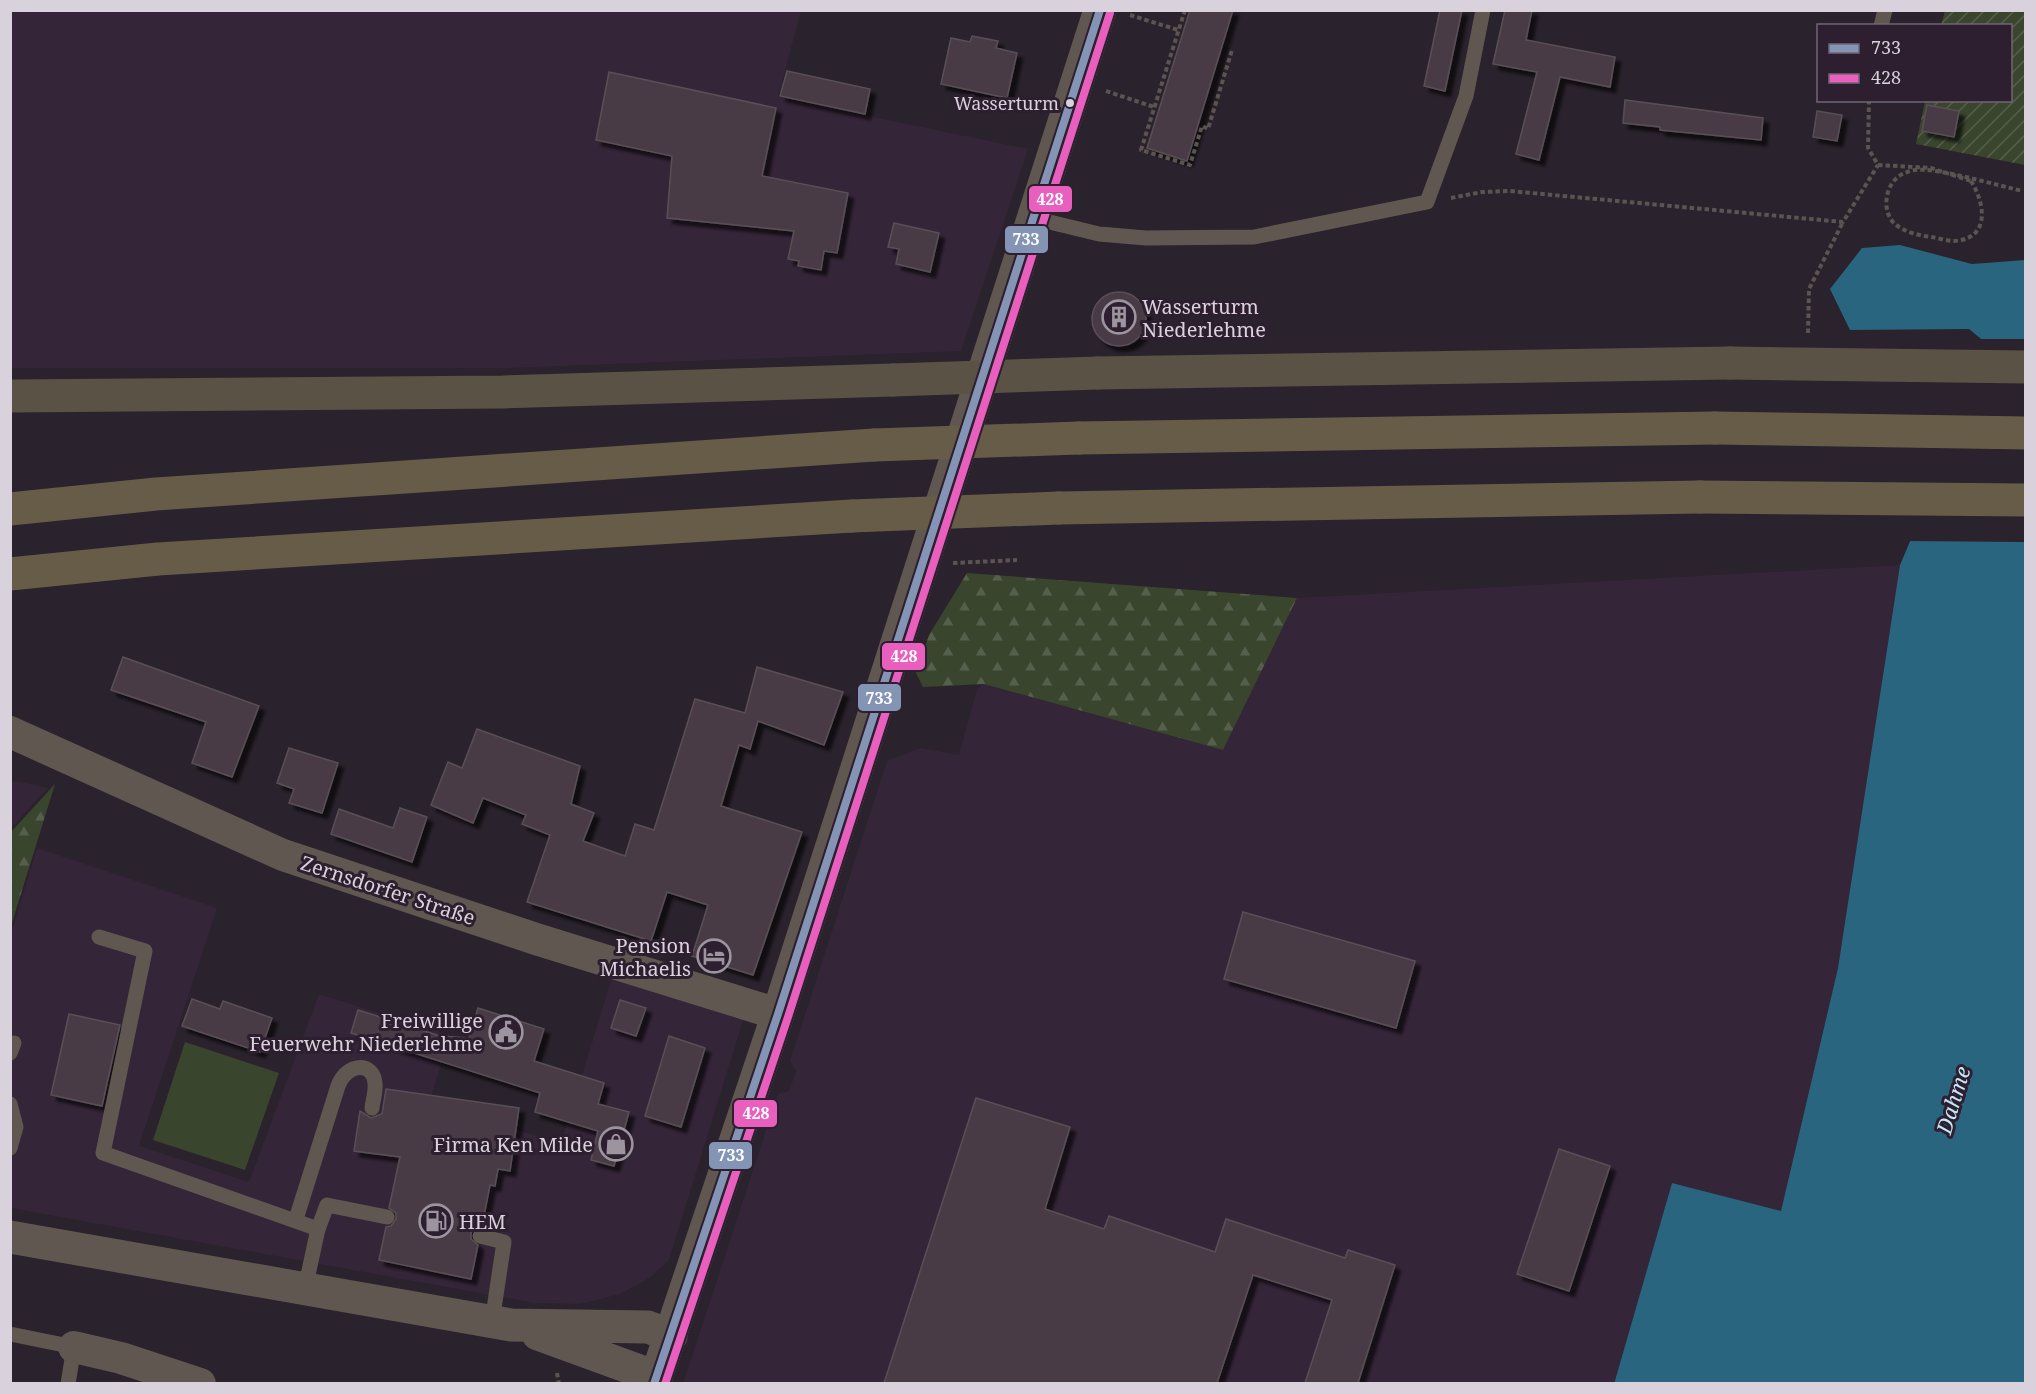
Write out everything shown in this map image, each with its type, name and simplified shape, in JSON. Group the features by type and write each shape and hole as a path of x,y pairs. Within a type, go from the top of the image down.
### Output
{"highway":[{"path":"10,509 156,494 874,445 1079,438 1715,428 2025,433"},
{"path":"10,574 158,559 852,516 1059,508 1700,497 2025,500"}],"main road":[{"path":"10,396 503,392 1098,373 1730,363 2025,367"}],"street":[{"path":"502,1323 655,1380 778,1014 1033,218 1115,13"},
{"name":"Zernsdorfer Straße","path":"10,732 283,855 536,939 778,1014"},
{"path":"10,1237 502,1323 648,1328 671,1336"},
{"path":"74,1347 200,1383"}],"lane":[{"path":"1033,218 1099,234 1146,238 1254,237 1427,202 1466,96 1483,10"},
{"path":"99,937 145,951 103,1153 296,1219 318,1229"},
{"path":"296,1219 342,1074 350,1068 362,1068 372,1074 375,1082 372,1108"},
{"path":"10,1104 16,1127 10,1148"},
{"path":"306,1288 318,1229 327,1205 387,1217"},
{"path":"480,1236 504,1242 502,1323"},
{"path":"10,1334 74,1347 68,1383"}],"path":[{"path":"1185,10 1140,150 1190,165 1202,126 1208,129 1232,50"},
{"path":"1115,13 1178,30"},
{"path":"1106,91 1154,107"},
{"path":"1869,102 1868,148 1878,165"},
{"path":"1427,202 1482,192 1510,191 1843,222 1878,165"},
{"path":"1878,165 1931,168 1971,181 1982,202 1983,213 1975,231 1955,241 1916,235 1892,221 1887,209 1890,186 1897,177 1917,170 2023,191"},
{"path":"947,563 1017,560"}],"shaded area":[{"path":"10,11 801,11 778,97 1028,149 961,351 505,368 11,368"},
{"path":"1900,565 1838,968 1781,1211 1672,1183 1614,1383 683,1384 778,1094 789,1091 796,1071 790,1061 887,761 920,748 959,755 977,689 984,684 1223,750 1297,598"},
{"path":"10,780 48,788 11,828"},
{"path":"37,848 217,908 139,1146 249,1182 319,994 450,1035 429,1104 561,1143 614,971 745,1014 669,1260 651,1277 620,1294 580,1304 535,1303 11,1208 10,937"}],"green space":[{"path":"1945,11 2025,11 2025,165 1916,144 1925,102 2012,102 2012,24 1941,24"},
{"path":"967,573 1297,598 1223,750 984,684 923,687 916,673 929,635"},
{"path":"55,784 11,926 11,832"},
{"path":"185,1042 279,1073 245,1170 153,1140"}],"water":[{"path":"1900,245 1972,264 2025,260 2025,375 1969,329 1850,330 1830,289 1862,248"},
{"name":"Dahme","path":"2025,390 2025,1383 1614,1384 1672,1183 1781,1211 1838,968 1900,565 1911,539 1999,538"}],"pier":[{"path":"1976,339 2025,339 2026,378 2024,378"},
{"path":"2025,387 2025,542 1906,541 1910,536 1996,536"}],"building":[{"path":"1190,10 1233,10 1187,161 1147,148"},
{"path":"1440,10 1462,10 1445,91 1424,86"},
{"path":"1505,10 1532,10 1526,40 1615,57 1610,87 1560,77 1539,160 1516,154 1537,72 1493,64"},
{"path":"972,36 998,41 996,48 1017,53 1007,98 941,84 951,38 970,42"},
{"path":"787,71 870,89 865,114 780,96"},
{"path":"609,72 776,108 762,176 848,193 837,253 824,251 821,270 798,266 799,261 788,259 794,231 667,218 672,156 596,140"},
{"path":"1625,100 1763,118 1761,140 1660,130 1660,127 1623,123"},
{"path":"1927,105 1959,111 1954,137 1922,131"},
{"path":"1817,111 1842,115 1837,141 1813,137"},
{"path":"894,223 939,233 930,272 896,264 899,249 888,247"},
{"name":"Wasserturm Niederlehme","path":"1119,292 1129,294 1138,300 1144,309 1146,319 1144,329 1138,338 1129,344 1119,346 1109,344 1100,338 1094,329 1092,319 1094,309 1100,300 1109,294"},
{"path":"123,657 259,706 232,777 192,763 206,722 111,690"},
{"path":"757,667 843,692 824,745 758,721 750,749 739,745 721,806 802,832 753,975 692,956 708,905 667,892 651,941 527,902 550,835 522,824 526,815 483,798 473,823 431,805 448,762 462,768 477,729 580,766 571,804 594,813 583,841 625,856 635,824 654,830 695,699 745,713"},
{"path":"289,748 338,763 322,813 289,803 294,789 277,783"},
{"path":"400,808 427,817 412,862 331,834 339,809 393,828"},
{"path":"1243,912 1415,961 1396,1028 1224,979"},
{"path":"192,999 220,1009 223,1001 272,1018 260,1052 182,1026"},
{"path":"620,1000 646,1008 636,1036 611,1028"},
{"path":"478,1008 544,1029 534,1061 604,1083 598,1104 629,1112 614,1166 591,1160 598,1131 535,1112 540,1093 351,1033 358,1010 440,1036 469,1038"},
{"path":"69,1014 120,1025 102,1106 51,1095"},
{"path":"669,1036 705,1048 681,1127 645,1116"},
{"path":"386,1089 519,1108 510,1171 498,1169 495,1186 490,1185 482,1226 473,1229 471,1233 471,1239 478,1245 471,1279 379,1260 386,1227 391,1226 396,1219 396,1213 389,1208 400,1157 354,1151 360,1111 371,1118 382,1114"},
{"path":"976,1098 1070,1127 1045,1209 1104,1229 1109,1216 1215,1252 1226,1219 1345,1258 1348,1250 1395,1265 1358,1383 1305,1383 1332,1300 1253,1275 1217,1383 884,1383"},
{"path":"1559,1149 1610,1166 1569,1291 1517,1274"}],"transit line":[{"name":"733","path":"654,1384 778,1014 1100,10"},
{"name":"428","path":"665,1384 788,1017 1110,13"}],"place":[{"name":"Wasserturm","path":"1070,103"},
{"name":"Wasserturm Niederlehme","path":"1119,317"},
{"name":"Pension Michaelis","path":"714,956"},
{"name":"Freiwillige Feuerwehr Niederlehme","path":"506,1032"},
{"name":"Firma Ken Milde","path":"616,1144"},
{"name":"HEM","path":"436,1221"}]}
